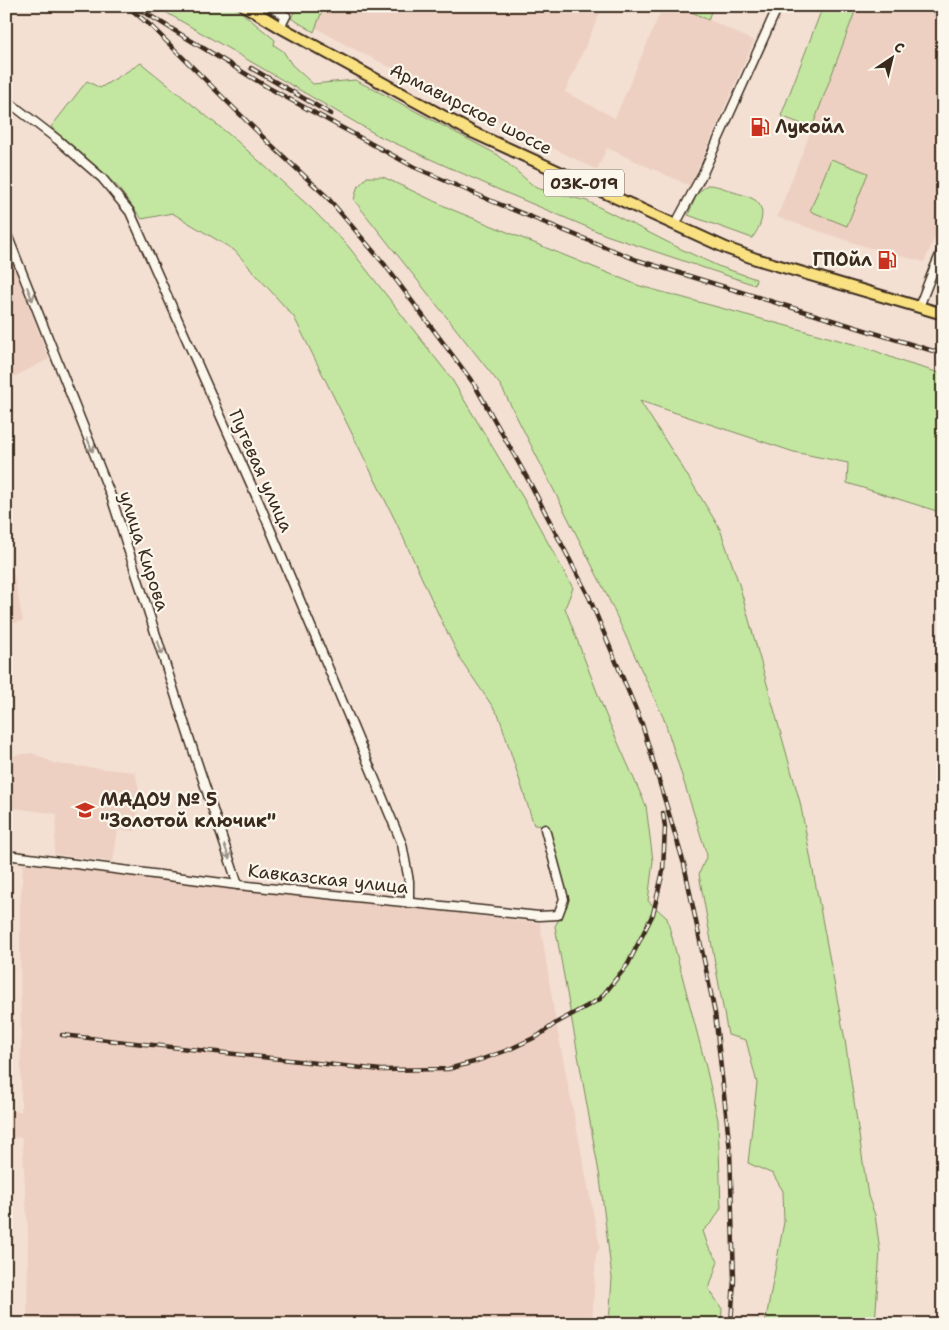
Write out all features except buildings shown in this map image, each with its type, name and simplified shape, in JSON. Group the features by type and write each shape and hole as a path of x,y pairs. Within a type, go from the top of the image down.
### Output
{"main road":[{"name":"Армавирское шоссе","path":"245,6 472,132 726,248 756,259 943,314"}],"street":[{"path":"268,6 286,16 280,27"},
{"path":"675,225 703,173 778,6"},
{"name":"Путевая улица","path":"6,100 58,140 102,178 130,212 261,507 402,844 409,881 409,903"},
{"name":"улица Кирова","path":"6,232 111,496 238,885"},
{"path":"919,307 943,248"},
{"name":"Кавказская улица","path":"6,855 238,885 540,916 558,915 564,899 545,829"}],"shaded area":[{"path":"278,6 588,6 601,11 565,92 615,118 663,6 680,6 754,41 690,186 607,148 597,170 346,45"},
{"path":"857,6 943,6 943,218 924,262 860,245 777,217"},
{"path":"6,246 49,359 6,381"},
{"path":"6,536 23,621 6,625"},
{"name":"МАДОУ № 5 \"Золотой ключик\"","path":"32,753 56,764 135,772 140,794 135,831 118,830 113,862 54,854 57,814 6,807 6,756"},
{"path":"23,864 134,875 248,890 540,923 556,1023 600,1247 596,1255 592,1324 27,1324 28,1233 22,1138 6,1137 6,1111 21,1111 20,908"}],"green space":[{"path":"155,6 232,6 275,40 274,45 283,51 292,65 313,84 355,80 498,155 536,188 587,201 683,250 718,266 756,279 755,285 606,235 379,136"},
{"path":"297,6 324,6 314,32 291,18"},
{"path":"680,6 713,6 708,20"},
{"path":"823,6 857,6 812,128 781,116"},
{"path":"141,63 237,141 312,209 348,246 451,378 525,501 573,588 565,608 605,713 646,806 653,861 648,901 667,918 718,1120 721,1208 713,1221 703,1231 708,1246 718,1261 709,1289 722,1309 721,1324 609,1324 612,1278 600,1178 555,926 568,904 549,826 534,825 499,716 461,660 397,524 294,317 234,250 172,213 142,219 117,186 51,127 87,81 100,88"},
{"path":"831,159 868,173 847,226 810,211"},
{"path":"367,177 383,177 453,210 640,286 868,348 903,362 943,374 943,513 847,483 848,463 794,452 640,401 720,529 739,584 800,802 845,1040 868,1196 875,1215 880,1251 875,1324 765,1324 784,1222 783,1191 773,1174 748,1163 757,1083 746,1040 728,1035 699,874 707,855 664,719 605,591 501,386 354,200 357,188"},
{"path":"707,185 720,187 747,196 759,204 762,214 760,224 752,238 688,215 697,194"}],"railway":[{"path":"127,6 152,27 268,142 327,197 385,265 474,384 530,483 589,597 642,724 684,864 715,1013 730,1150 734,1279 731,1324"},
{"path":"139,9 269,88 414,167 494,202 637,260 943,354"},
{"path":"251,68 331,114"},
{"path":"62,1035 381,1070 448,1069 508,1050 538,1036 556,1023 600,999 628,964 653,914 663,871 665,827 663,813"}],"place":[{"name":"Лукойл","path":"760,127"},
{"name":"ГПОйл","path":"887,260"},
{"name":"МАДОУ № 5 \"Золотой ключик\"","path":"85,810"}]}
